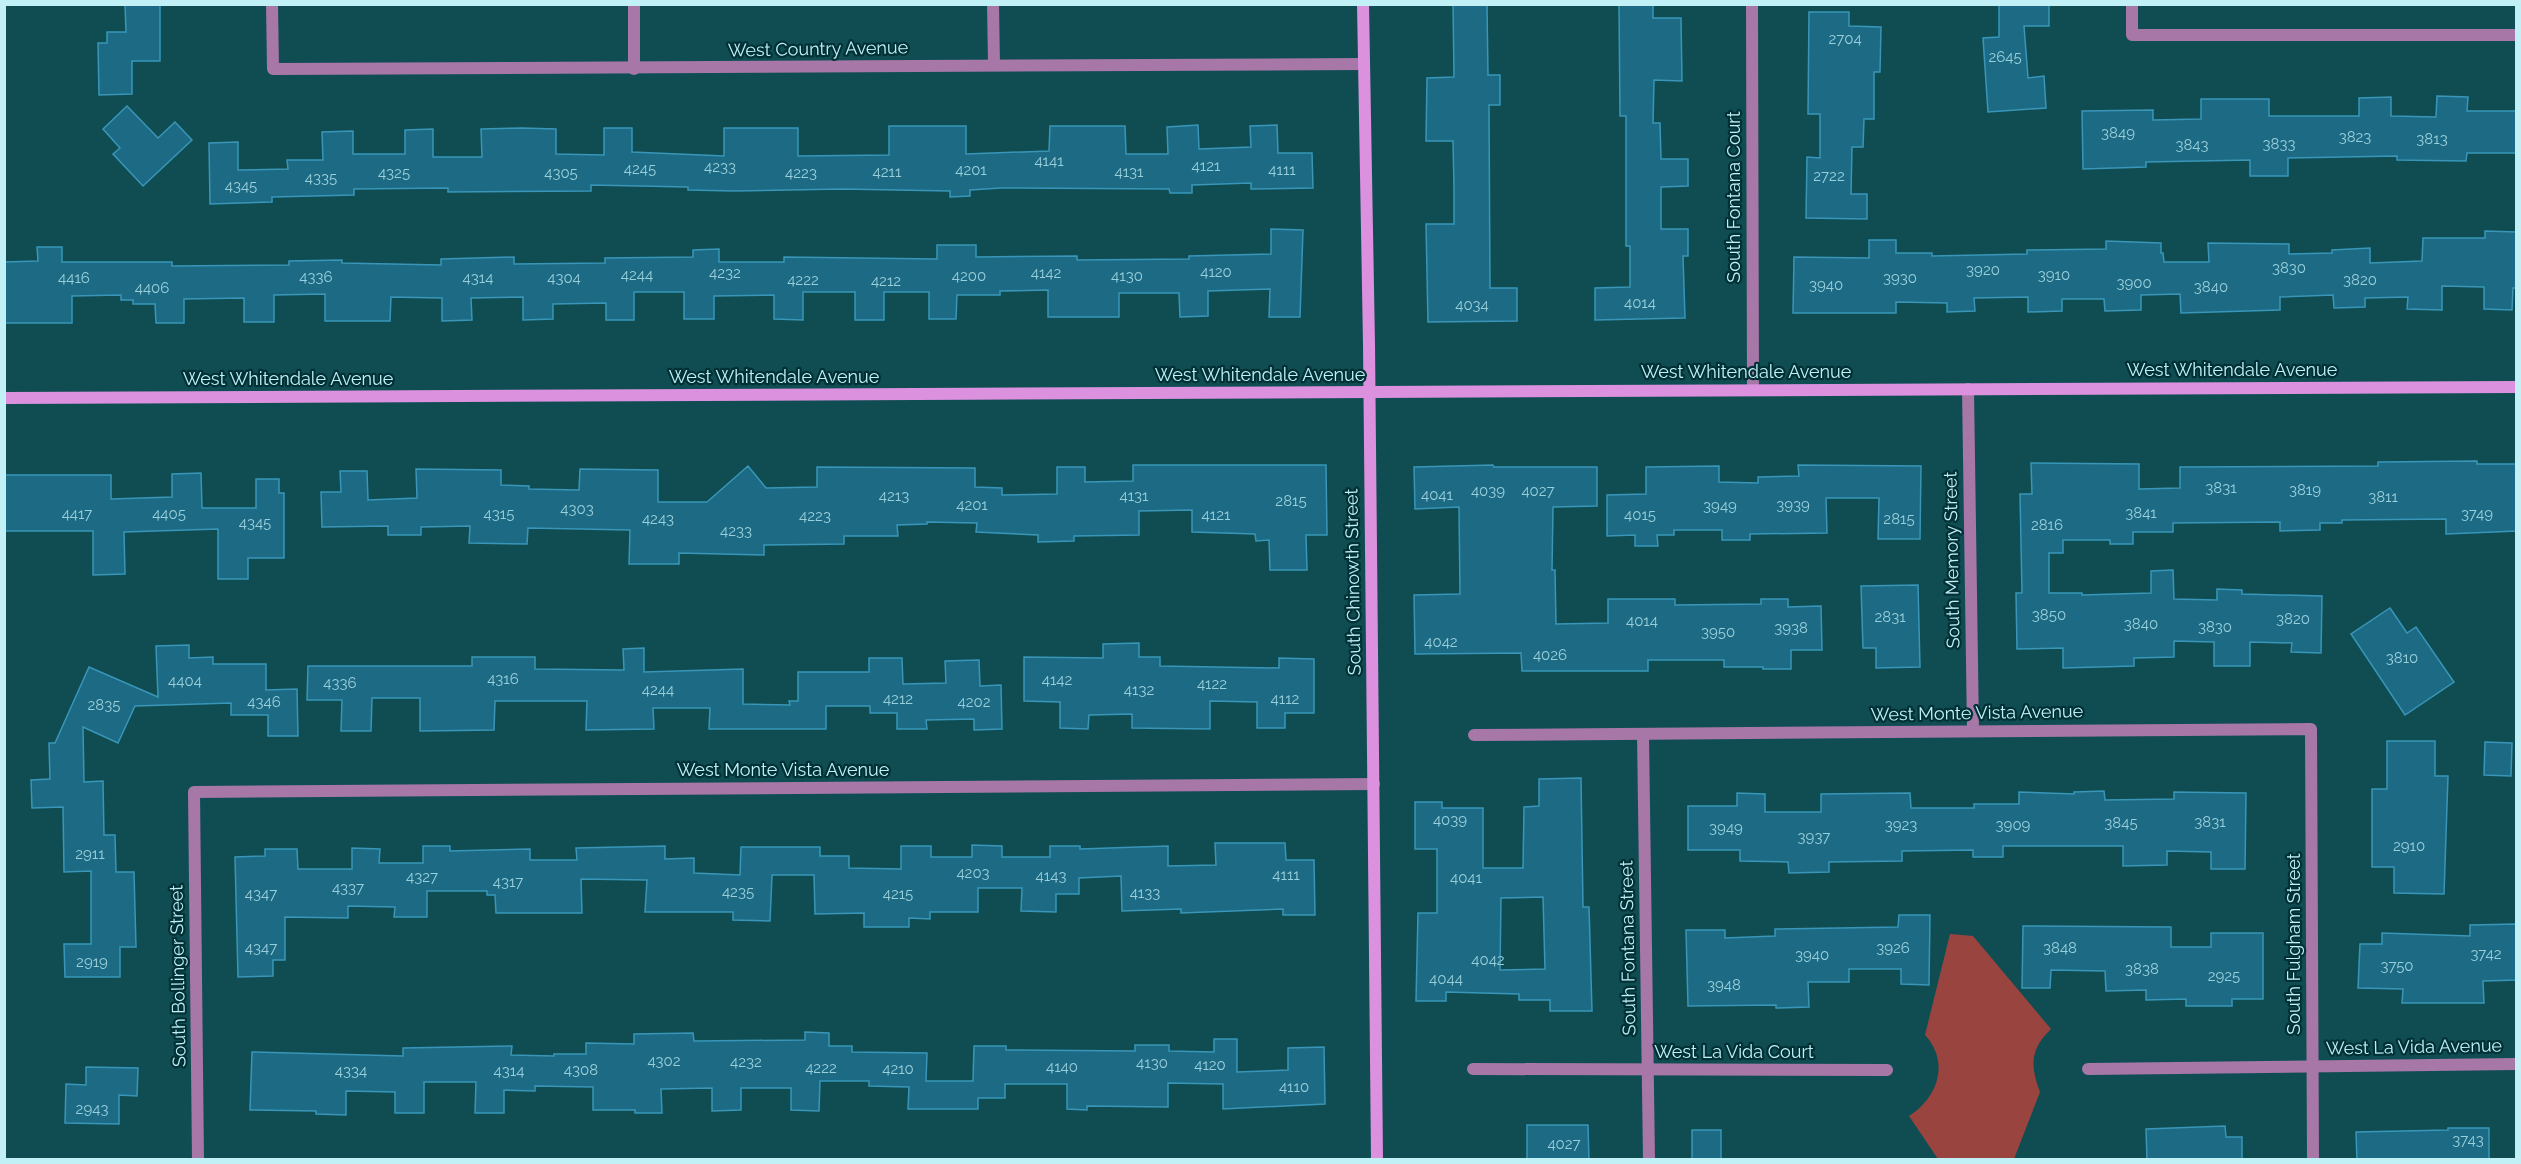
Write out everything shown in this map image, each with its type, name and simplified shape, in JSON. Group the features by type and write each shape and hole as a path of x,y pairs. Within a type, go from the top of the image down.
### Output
{"street":[{"name":"West Country Avenue","path":"272,4 273,69 1364,64"},
{"path":"634,4 634,69"},
{"path":"993,4 993,65"},
{"name":"South Chinowth Street","path":"1363,4 1377,1160"},
{"name":"South Fontana Court","path":"1752,4 1753,390"},
{"path":"2132,4 2132,35 2517,35"},
{"name":"West Whitendale Avenue","path":"4,398 2517,387"},
{"name":"South Memory Street","path":"1968,389 1973,730"},
{"name":"West Monte Vista Avenue","path":"1474,735 2312,729"},
{"name":"South Fulgham Street","path":"2312,729 2313,1160"},
{"name":"South Fontana Street","path":"1643,735 1649,1160"},
{"name":"West Monte Vista Avenue","path":"194,792 1374,784"},
{"name":"South Bollinger Street","path":"194,792 198,1160"},
{"name":"West La Vida Avenue","path":"2312,1066 2517,1064"},
{"path":"2088,1069 2312,1066"},
{"name":"West La Vida Court","path":"1473,1069 1887,1070"}],"shaded area":[{"path":"1950,934 1973,936 2051,1029 2039,1044 2034,1058 2040,1092 2014,1159 1938,1159 1909,1116 1927,1100 1937,1079 1939,1068 1937,1057 1933,1045 1925,1035"}],"building":[{"path":"125,4 160,4 160,61 132,61 132,94 99,95 98,43 107,43 107,32 126,32"},
{"path":"1453,4 1487,4 1488,75 1500,75 1500,105 1489,105 1490,288 1517,288 1517,321 1428,322 1426,224 1454,224 1454,189 1453,141 1426,141 1427,78 1454,77"},
{"path":"1619,4 1653,4 1653,18 1681,18 1682,81 1654,80 1653,123 1660,123 1661,159 1688,159 1688,186 1661,187 1661,229 1688,229 1688,256 1683,256 1685,318 1595,320 1595,288 1630,287 1630,246 1626,246 1626,116 1620,116"},
{"path":"1999,4 2049,4 2049,26 2024,26 2028,78 2044,76 2046,108 1988,112 1983,38 1999,37"},
{"path":"1809,12 1849,12 1849,26 1881,27 1880,72 1874,72 1874,119 1864,119 1863,147 1852,147 1851,194 1867,194 1867,219 1806,218 1807,157 1820,158 1820,114 1808,114"},
{"path":"2437,96 2468,97 2467,111 2517,111 2517,153 2467,153 2466,161 2397,160 2397,156 2288,158 2288,176 2250,176 2250,160 2146,162 2146,167 2083,169 2082,111 2153,110 2153,120 2201,119 2201,99 2269,99 2269,116 2359,116 2359,98 2391,97 2391,116 2436,117"},
{"path":"127,106 158,138 175,122 192,140 143,186 113,154 120,148 103,129"},
{"path":"1198,125 1199,149 1251,147 1250,126 1277,125 1278,153 1312,153 1313,188 1251,189 1251,183 1192,185 1192,193 1170,193 1169,189 1001,188 970,190 970,196 950,197 950,191 842,189 734,191 688,190 688,187 591,185 591,191 448,192 448,188 354,189 354,195 272,197 272,202 210,204 209,143 238,142 238,170 288,169 287,160 323,160 322,132 353,131 353,154 405,154 405,130 433,129 433,157 482,157 481,129 556,129 556,154 604,155 604,128 632,128 632,152 724,156 724,128 798,128 798,156 889,155 889,126 966,126 966,154 1049,151 1050,126 1125,126 1126,154 1168,154 1167,127"},
{"path":"1271,229 1303,230 1300,317 1269,317 1270,289 1208,291 1208,316 1180,317 1179,293 1119,293 1119,317 1048,317 1048,290 1000,291 1000,295 957,295 956,319 929,319 929,292 884,292 884,320 855,320 855,292 803,292 803,320 774,319 774,295 714,296 714,319 684,319 684,292 634,292 634,320 606,320 606,303 553,304 553,319 523,320 523,297 471,298 472,320 442,321 442,298 391,297 390,321 325,321 325,294 274,295 274,322 244,322 244,298 184,299 184,323 156,323 155,304 133,304 133,300 121,300 121,295 72,296 72,323 4,323 4,262 38,261 37,247 62,247 62,262 172,262 172,266 289,265 289,261 342,260 342,263 441,265 441,259 514,257 514,264 605,263 605,258 693,257 693,250 719,249 719,262 784,262 784,257 937,259 937,245 976,245 976,257 1077,256 1077,260 1189,259 1189,256 1271,254"},
{"path":"2485,231 2517,232 2517,288 2513,288 2512,310 2484,309 2484,287 2442,286 2442,310 2407,309 2408,297 2365,298 2365,307 2334,308 2333,295 2280,297 2280,310 2181,313 2180,294 2141,295 2141,310 2105,311 2104,299 2062,299 2062,311 2028,312 2028,297 1974,298 1975,311 1947,312 1947,303 1896,302 1896,313 1793,313 1794,257 1869,258 1869,240 1896,240 1896,253 1932,253 1932,256 2027,254 2027,250 2106,249 2106,241 2161,243 2164,262 2209,262 2208,243 2289,244 2289,254 2332,253 2332,250 2370,248 2370,263 2422,261 2423,238 2485,238"},
{"path":"2477,461 2477,464 2517,464 2517,531 2446,534 2446,519 2342,520 2342,523 2320,523 2320,530 2280,531 2280,522 2173,523 2173,532 2133,532 2133,544 2110,544 2110,540 2063,540 2063,553 2049,553 2049,593 2082,593 2082,595 2151,593 2151,571 2173,570 2174,599 2217,600 2217,589 2242,590 2242,594 2322,596 2321,653 2291,652 2292,643 2250,642 2250,666 2214,666 2214,642 2174,641 2174,657 2134,658 2134,666 2063,668 2063,648 2017,649 2016,593 2022,593 2020,494 2032,494 2031,463 2139,464 2139,489 2180,488 2180,467 2378,466 2378,462"},
{"path":"1133,465 1326,465 1327,535 1306,535 1307,570 1270,570 1269,540 1256,541 1255,534 1192,532 1192,510 1139,511 1139,535 1074,536 1074,541 1038,542 1038,535 976,532 977,523 927,522 927,524 897,525 898,536 844,536 844,544 764,545 764,555 679,553 679,564 629,564 630,530 528,528 527,544 469,543 470,526 421,527 421,535 388,535 388,526 322,527 321,492 341,492 340,471 367,471 368,500 417,498 416,469 501,470 501,485 529,486 529,489 579,490 580,469 658,470 658,502 707,502 748,466 766,488 817,487 817,467 975,468 975,487 1002,488 1002,495 1057,494 1057,467 1085,467 1085,482 1133,481"},
{"path":"1493,465 1494,467 1597,467 1597,506 1553,507 1552,570 1555,570 1556,624 1608,623 1608,599 1675,599 1675,605 1761,604 1761,599 1788,599 1788,607 1821,606 1822,650 1791,650 1791,669 1724,667 1724,660 1648,660 1648,671 1522,671 1521,653 1415,654 1414,595 1460,594 1459,507 1415,509 1414,467"},
{"path":"1798,465 1921,466 1920,539 1878,539 1879,498 1826,498 1827,533 1750,534 1750,540 1722,540 1722,530 1674,530 1674,535 1657,535 1658,546 1635,546 1635,535 1607,536 1607,495 1646,494 1646,467 1719,466 1719,482 1758,483 1758,477 1799,476"},
{"path":"201,473 202,508 256,508 256,479 279,479 279,493 284,493 284,558 248,558 248,579 218,579 218,529 124,532 125,574 93,575 93,531 4,531 4,475 111,475 111,499 172,497 172,474"},
{"path":"1918,585 1920,667 1876,668 1876,648 1863,648 1861,586"},
{"path":"2390,608 2407,633 2416,627 2454,682 2405,715 2351,634"},
{"path":"1139,643 1139,657 1160,657 1160,666 1279,668 1279,658 1314,659 1314,713 1285,713 1285,728 1257,728 1257,702 1210,701 1210,729 1132,728 1132,714 1089,715 1088,729 1060,728 1060,702 1024,701 1024,657 1103,658 1103,644"},
{"path":"189,645 189,658 213,657 213,664 266,664 266,690 297,689 298,736 268,736 268,715 231,715 231,703 135,706 118,743 83,727 84,782 103,781 104,835 115,835 116,872 134,872 136,947 120,947 120,977 65,977 64,944 91,944 91,871 64,872 63,807 32,808 31,780 50,779 49,743 55,743 89,667 158,697 156,646"},
{"path":"644,648 644,672 743,669 743,704 790,705 789,701 798,701 798,672 869,672 869,658 902,658 903,684 946,683 945,661 979,660 980,686 1001,685 1002,729 974,730 974,719 926,720 927,729 897,729 897,713 870,713 870,706 826,706 826,729 709,729 710,708 653,708 654,729 586,730 587,701 495,701 494,730 420,731 420,698 372,698 371,731 341,731 342,700 307,700 308,666 472,666 472,657 535,657 535,669 624,670 623,649"},
{"path":"2387,741 2435,741 2435,776 2448,776 2444,894 2394,893 2394,867 2372,867 2372,789 2387,789"},
{"path":"2485,742 2512,743 2511,776 2484,775"},
{"path":"1581,778 1583,907 1589,907 1592,1011 1550,1011 1550,1000 1519,1000 1519,994 1446,992 1446,1001 1416,1001 1418,913 1437,913 1437,849 1415,849 1415,802 1442,802 1442,808 1483,808 1483,868 1523,868 1524,807 1539,806 1539,779","holes":["1543,897 1545,969 1500,970 1501,898"]},
{"path":"2104,791 2105,800 2174,799 2174,792 2246,793 2245,869 2211,869 2211,852 2167,851 2167,865 2123,866 2123,846 2003,846 2003,857 1973,857 1973,850 1902,851 1902,861 1829,862 1829,872 1789,873 1788,862 1740,861 1740,850 1688,850 1688,806 1737,806 1737,793 1765,794 1765,812 1821,812 1821,794 1910,793 1911,808 1974,808 1974,804 2019,804 2019,792 2074,794 2074,792"},
{"path":"1215,843 1285,843 1286,860 1314,860 1315,915 1283,915 1283,909 1181,913 1181,909 1122,911 1121,876 1079,878 1079,894 1056,894 1056,912 1021,911 1022,888 978,888 978,912 930,912 930,919 909,918 909,927 864,927 864,913 815,914 814,875 772,875 770,921 733,920 733,912 645,912 647,880 581,879 582,913 496,913 495,895 487,895 487,891 427,891 427,917 394,917 395,907 348,906 348,918 285,917 285,960 273,960 273,976 238,977 235,857 265,856 265,849 297,849 298,869 352,869 352,848 380,849 379,863 423,863 423,846 450,846 450,851 530,849 530,860 577,860 576,848 665,846 665,859 694,858 694,873 740,875 741,847 820,847 820,856 849,856 849,868 901,869 901,846 931,846 931,857 972,857 972,845 1002,846 1002,857 1050,857 1050,846 1080,846 1080,849 1168,846 1168,866 1216,865"},
{"path":"1899,915 1930,915 1929,985 1901,984 1901,969 1849,969 1849,982 1808,982 1809,1007 1688,1006 1686,930 1725,930 1725,938 1775,936 1775,929 1898,927"},
{"path":"2517,924 2517,980 2483,981 2484,1003 2402,1003 2403,989 2358,988 2360,944 2382,944 2382,933 2470,936 2470,925"},
{"path":"2023,926 2171,927 2171,947 2211,947 2211,933 2263,933 2263,999 2232,999 2232,1006 2186,1006 2186,999 2146,1000 2146,990 2106,991 2105,971 2051,970 2050,988 2022,988"},
{"path":"805,1032 829,1033 829,1046 852,1046 852,1052 927,1053 926,1081 973,1081 974,1046 1006,1046 1006,1050 1135,1051 1135,1045 1169,1045 1169,1051 1214,1052 1214,1039 1237,1039 1237,1072 1288,1070 1288,1048 1324,1047 1325,1104 1223,1109 1223,1084 1168,1083 1168,1107 1087,1106 1087,1110 1067,1109 1067,1084 1005,1084 1005,1098 978,1098 978,1109 908,1109 909,1087 869,1086 869,1081 820,1081 819,1111 791,1110 791,1088 741,1088 741,1110 712,1111 712,1088 661,1089 662,1113 635,1113 635,1110 593,1110 593,1087 535,1086 535,1091 504,1090 504,1113 475,1113 476,1082 424,1082 424,1113 395,1113 395,1092 346,1091 346,1115 316,1114 316,1111 250,1110 252,1052 403,1056 403,1048 512,1046 511,1055 554,1056 554,1054 586,1054 586,1043 634,1044 634,1034 693,1033 694,1041 805,1040"},
{"path":"86,1067 138,1068 137,1096 119,1095 119,1124 65,1123 66,1084 86,1085"},
{"path":"1527,1125 1588,1125 1589,1160 1527,1160"},
{"path":"2225,1126 2226,1137 2242,1137 2242,1160 2147,1160 2146,1129"},
{"path":"2448,1128 2489,1128 2489,1160 2357,1160 2356,1132 2448,1130"},
{"path":"1692,1130 1721,1130 1721,1160 1692,1160"}]}
